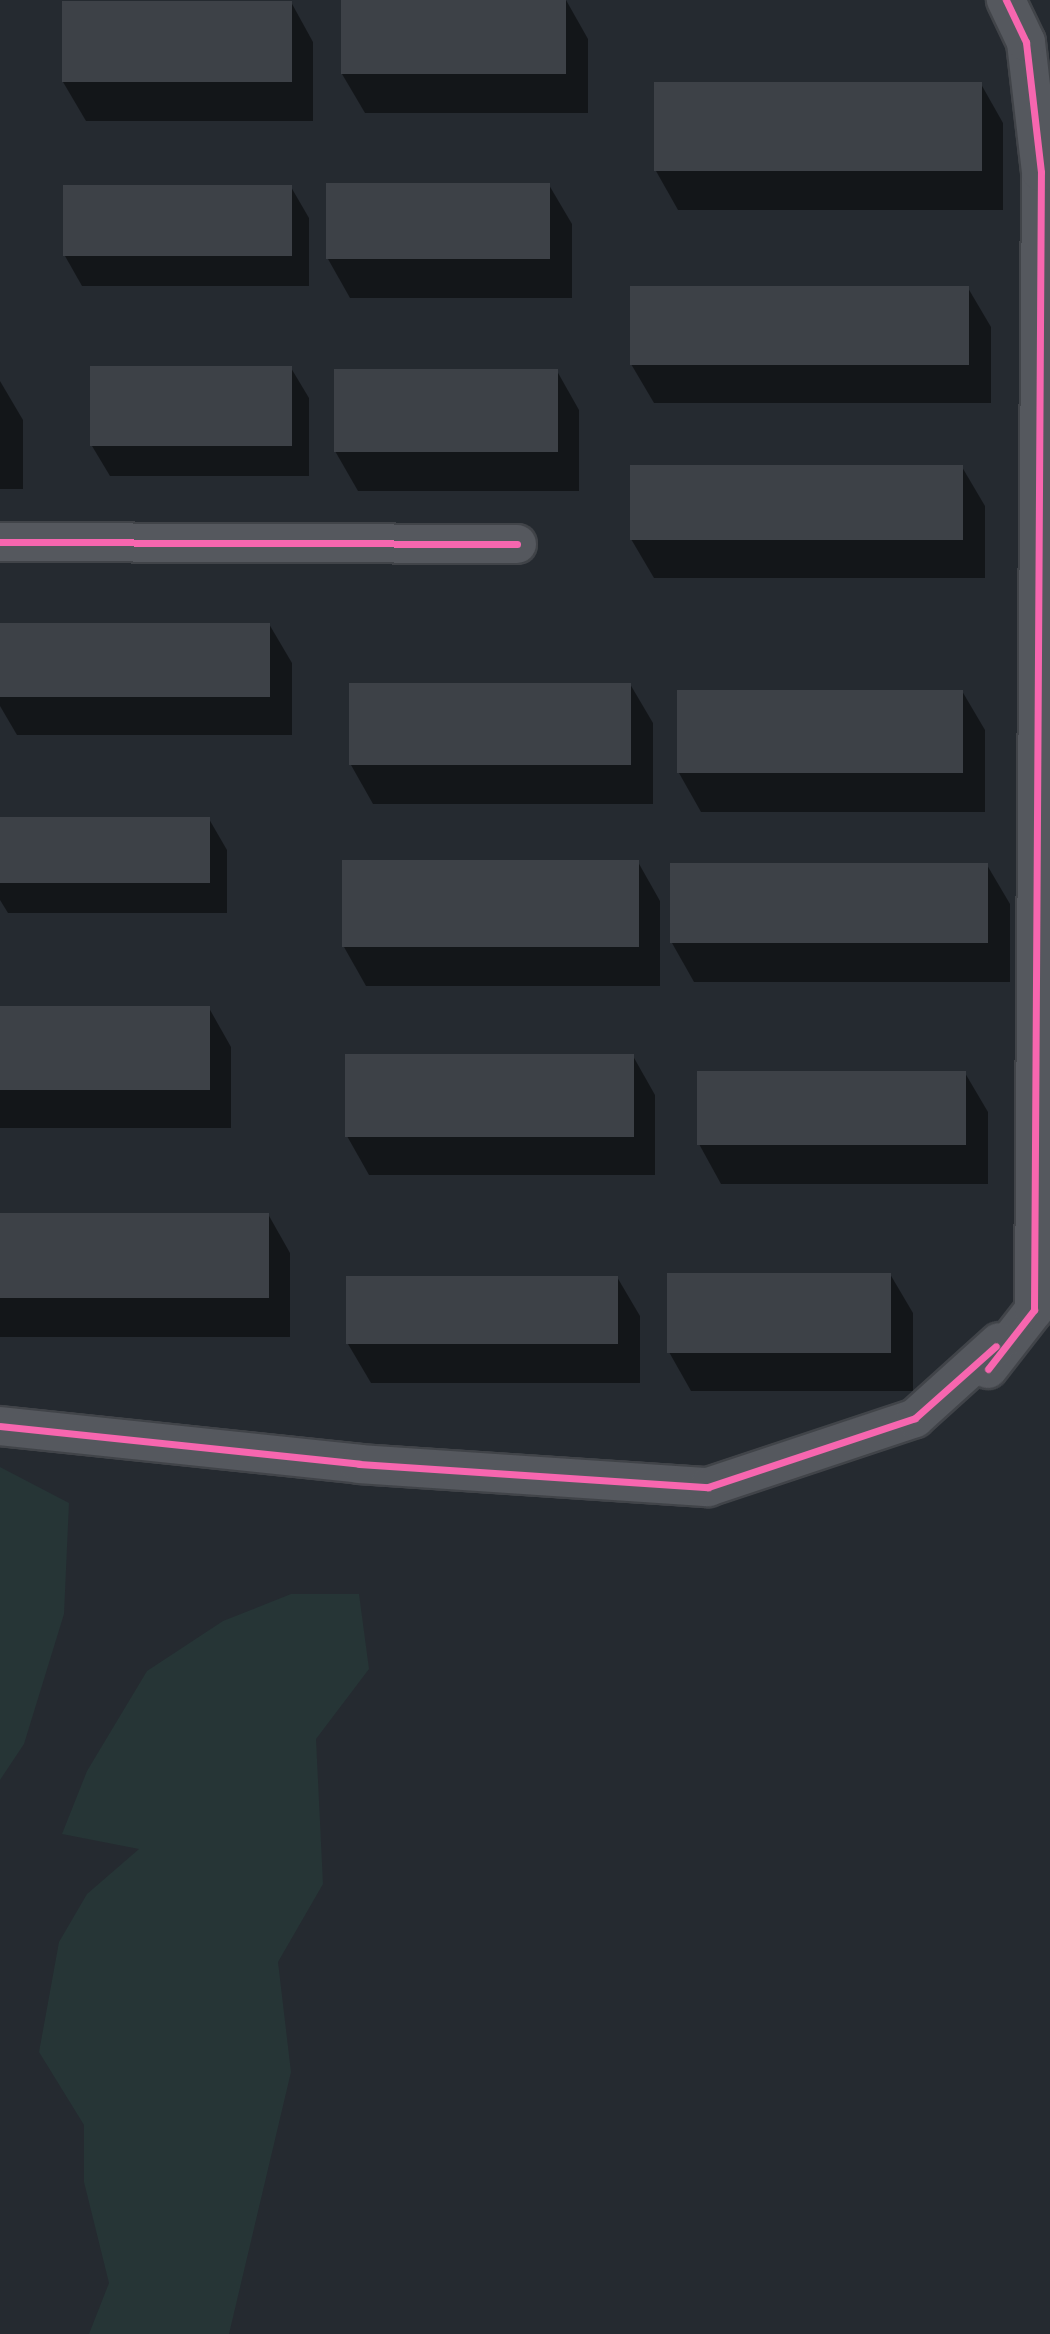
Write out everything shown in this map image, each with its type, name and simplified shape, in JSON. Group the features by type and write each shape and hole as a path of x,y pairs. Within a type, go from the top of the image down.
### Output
{"street":[{"path":"988,1369 1034,1310 1041,172 1026,43 1006,0"},
{"path":"0,542 517,544"},
{"path":"0,1426 359,1464 708,1487 915,1419 1034,1310"}],"shaded area":[{"path":"0,1467 69,1503 64,1614 24,1744 0,1780"},
{"path":"291,1594 359,1594 369,1669 316,1739 323,1884 278,1962 291,2072 229,2334 89,2334 109,2283 84,2182 84,2125 39,2052 59,1942 87,1894 139,1849 62,1834 87,1771 147,1671 223,1621"}],"building":[{"path":"341,0 566,0 566,74 341,74"},
{"path":"62,1 292,1 292,82 62,82"},
{"path":"654,82 982,82 982,171 654,171"},
{"path":"326,183 550,183 550,259 326,259"},
{"path":"63,185 292,185 292,256 63,256"},
{"path":"630,286 969,286 969,365 630,365"},
{"path":"90,366 292,366 292,446 90,446"},
{"path":"334,369 558,369 558,452 334,452"},
{"path":"630,465 963,465 963,540 630,540"},
{"path":"0,623 270,623 270,697 0,697"},
{"path":"349,683 631,683 631,765 349,765"},
{"path":"677,690 963,690 963,773 677,773"},
{"path":"0,817 210,817 210,883 0,883"},
{"path":"342,860 639,860 639,947 342,947"},
{"path":"670,863 988,863 988,943 670,943"},
{"path":"0,1006 210,1006 210,1090 0,1090"},
{"path":"345,1054 634,1054 634,1137 345,1137"},
{"path":"697,1071 966,1071 966,1145 697,1145"},
{"path":"0,1213 269,1213 269,1298 0,1298"},
{"path":"667,1273 891,1273 891,1353 667,1353"},
{"path":"346,1276 618,1276 618,1344 346,1344"}],"cycle path":[{"path":"988,1369 1034,1310 1041,172 1026,42 1006,0"},
{"path":"0,542 517,544"},
{"path":"0,1426 359,1464 708,1487 915,1418 996,1346"}]}
